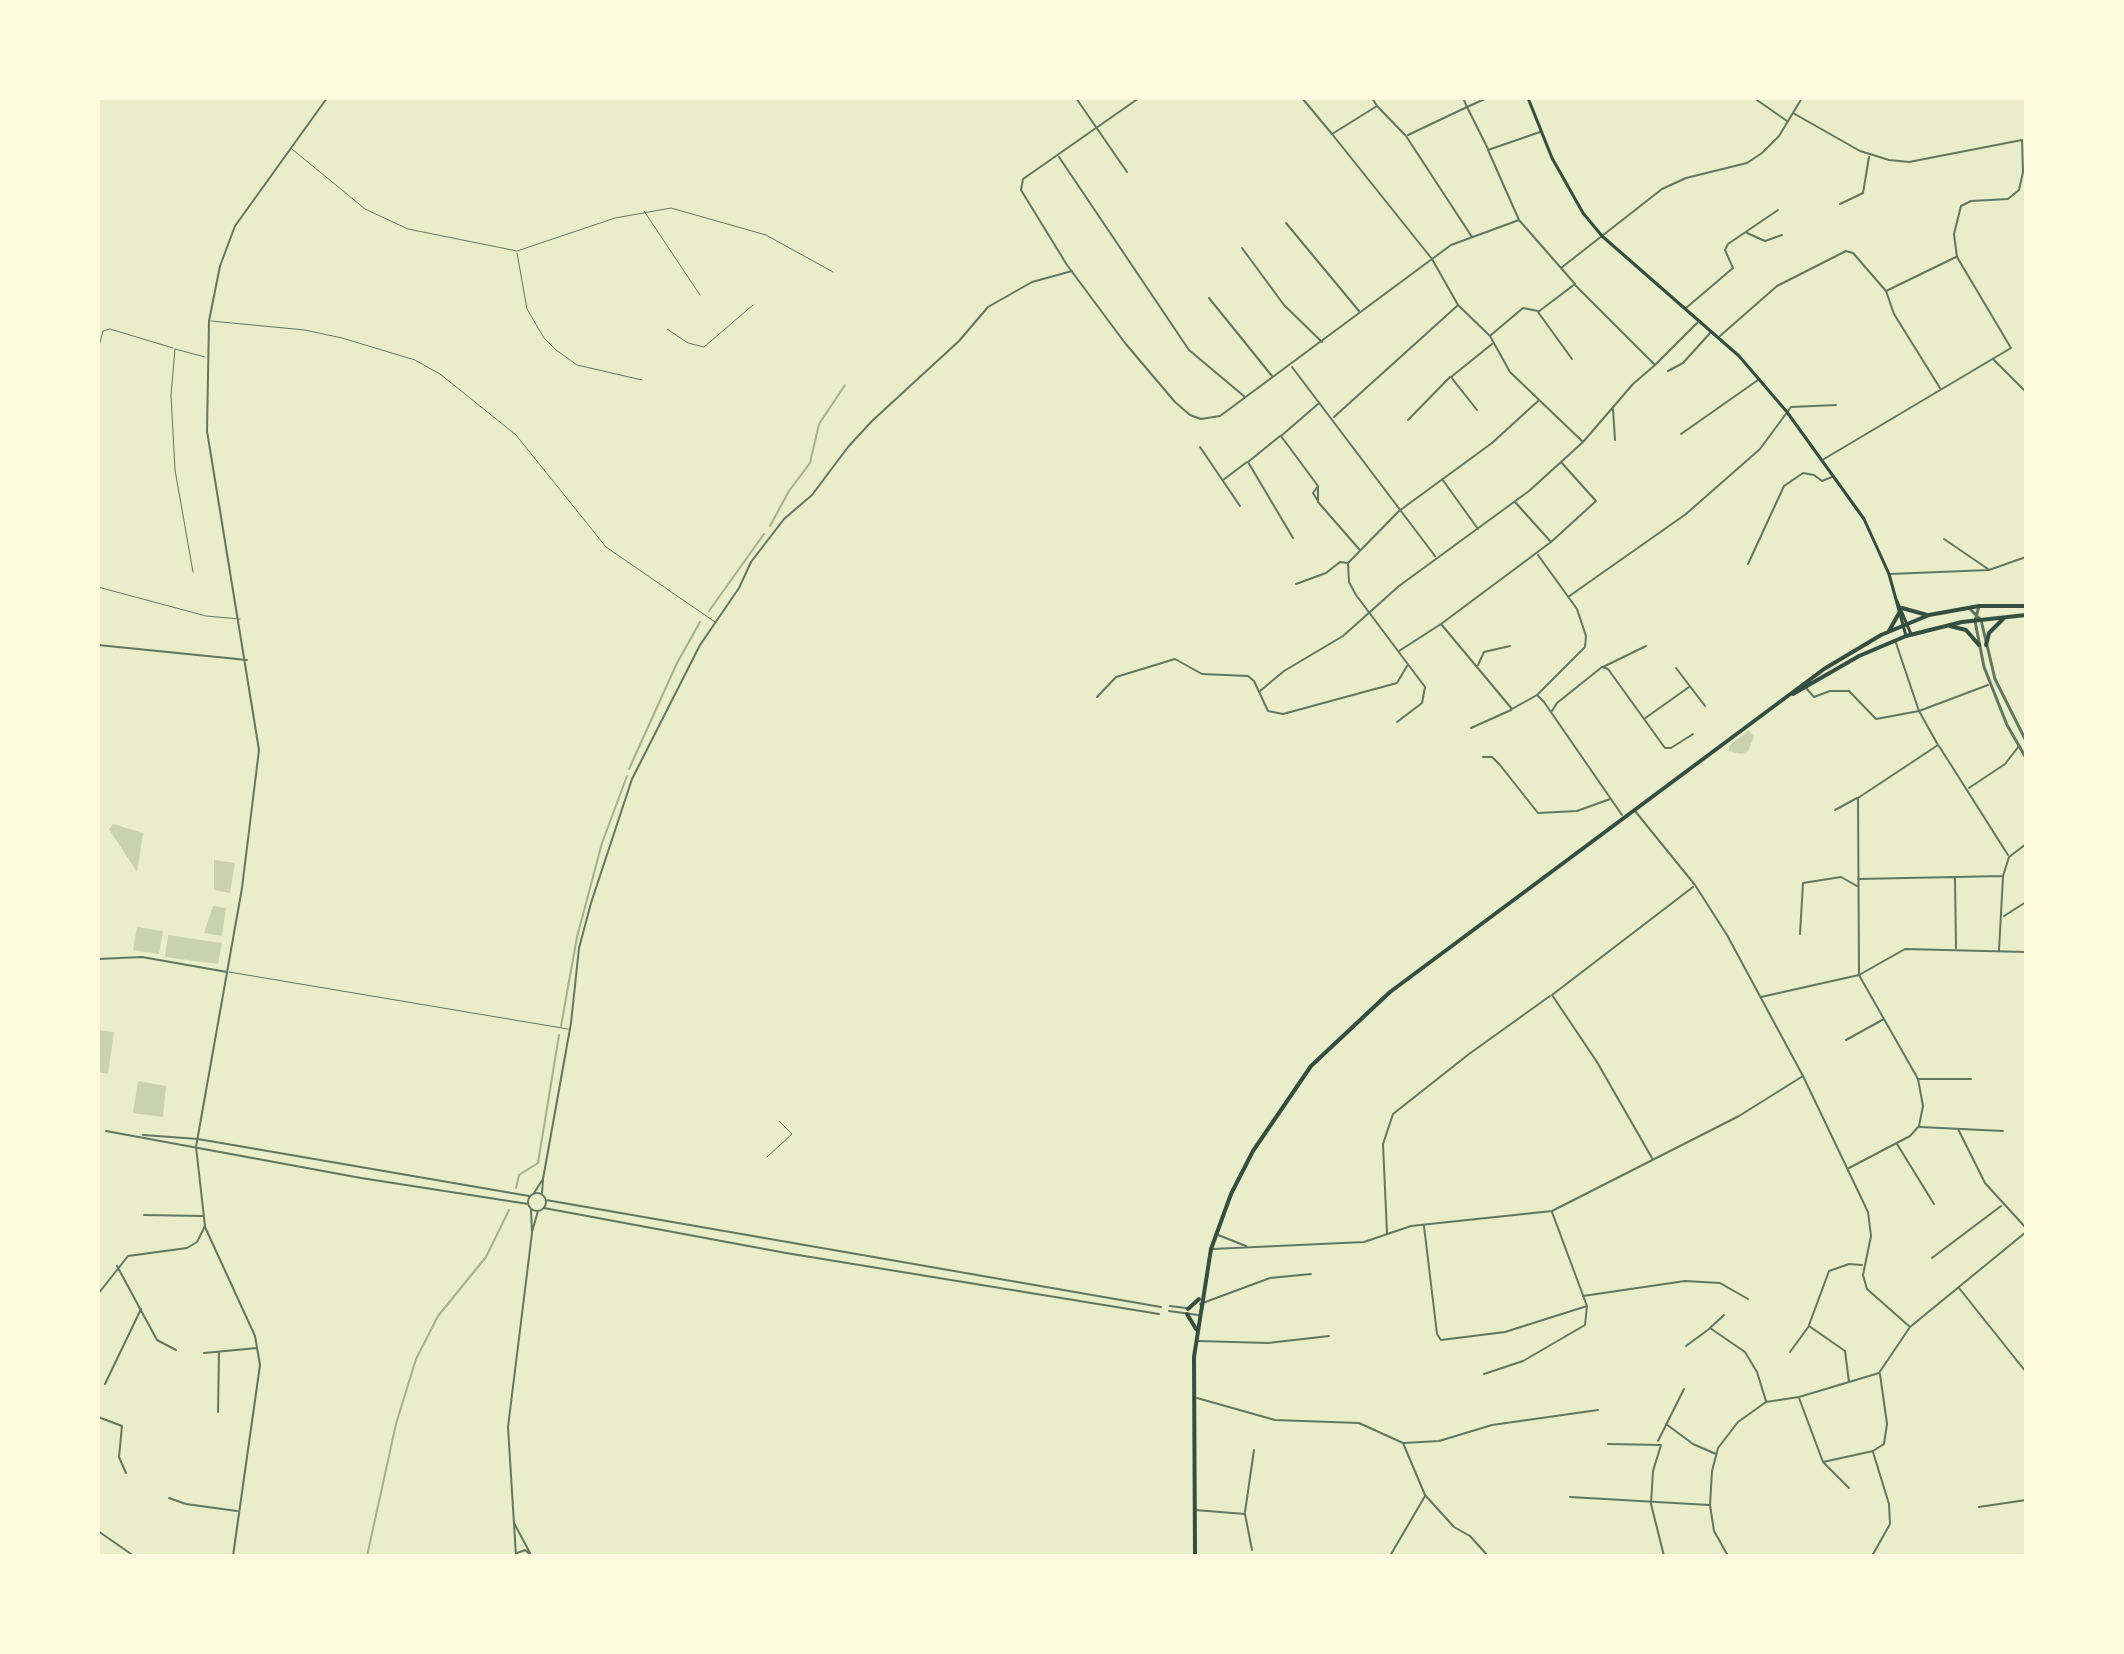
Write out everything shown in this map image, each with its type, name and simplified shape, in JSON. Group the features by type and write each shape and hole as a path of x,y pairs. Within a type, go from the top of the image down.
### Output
{"highway":[{"path":"1195,1556 1195,1341 1211,1249 1231,1194 1266,1127 1324,1051 1390,992 1851,651 1929,615 1979,606 2026,606"},
{"path":"1889,631 1901,610 1929,615"},
{"path":"1789,695 1909,635 1975,621 2026,615"},
{"path":"1986,645 1994,625 2007,616"},
{"path":"1947,626 1966,630 1979,645"},
{"path":"1196,1330 1187,1311 1200,1306"}],"main road":[{"path":"1528,98 1569,191 1602,236 1686,309 1759,379 1787,412 1870,528 1909,635"}],"street":[{"path":"233,1556 257,1404 258,1348 205,1226 196,1147 229,972 259,772 258,732 207,431 205,357 220,266 235,226 327,98"},
{"path":"1076,98 1127,172"},
{"path":"1139,98 1020,184 1027,203 1072,271 1148,372 1190,415 1201,419 1220,416 1246,398 1444,249 1519,220"},
{"path":"1302,98 1432,259 1458,305 1490,336 1510,372 1583,442"},
{"path":"1372,98 1406,136 1472,237"},
{"path":"1463,98 1519,220 1575,284 1655,365"},
{"path":"1406,136 1487,98"},
{"path":"1754,98 1788,122"},
{"path":"1560,268 1662,189 1686,178 1747,163 1779,136 1802,98"},
{"path":"1332,134 1377,106"},
{"path":"1793,113 1869,155 1909,162 2024,140 2019,190 2008,199 1971,201 1961,206 1954,234 1957,257 2011,348 1822,461"},
{"path":"1488,150 1541,131"},
{"path":"1840,204 1863,193 1869,155"},
{"path":"1059,157 1189,350 1246,398"},
{"path":"1686,309 1733,268 1725,248 1778,210"},
{"path":"1286,223 1360,312"},
{"path":"1746,232 1765,241 1782,235"},
{"path":"1242,248 1284,305 1323,343"},
{"path":"1717,338 1777,286 1846,251 1853,253 1886,291 1894,314 1941,389"},
{"path":"1886,291 1957,257"},
{"path":"1072,271 1032,282 982,312 959,341 872,421 812,495 784,519 682,677 624,797 579,948 542,1194 546,1200 1161,1307"},
{"path":"1538,312 1575,284"},
{"path":"1209,298 1273,377"},
{"path":"1332,418 1458,305"},
{"path":"1490,336 1523,308 1538,312 1572,359"},
{"path":"1260,691 1284,671 1343,636 1367,611 1515,502 1583,442 1633,384 1699,321"},
{"path":"1668,371 1683,363 1711,332"},
{"path":"1408,420 1451,377 1492,344"},
{"path":"1993,359 2026,392"},
{"path":"1291,366 1436,558"},
{"path":"1451,377 1477,410"},
{"path":"1681,434 1759,379"},
{"path":"1397,722 1417,708 1425,696 1425,687 1367,611 1349,582 1348,563 1399,511 1492,443 1538,401"},
{"path":"1223,480 1318,403"},
{"path":"1568,597 1686,514 1760,449 1787,412 1798,405 1836,405"},
{"path":"1613,408 1615,440"},
{"path":"1281,436 1318,486 1318,502"},
{"path":"1200,447 1240,506"},
{"path":"1398,651 1538,554 1596,501 1561,461"},
{"path":"1248,462 1293,538"},
{"path":"1748,564 1784,486 1803,473 1814,475 1822,481 1833,476"},
{"path":"1442,479 1478,530"},
{"path":"1318,486 1313,493 1318,502 1360,550"},
{"path":"1515,502 1551,542"},
{"path":"1944,539 1989,570"},
{"path":"1471,728 1537,695 1585,647 1584,624 1538,554"},
{"path":"1889,574 1989,570 2026,557"},
{"path":"1296,584 1326,573 1340,562 1348,563"},
{"path":"1979,606 1975,621 1989,684 2026,758"},
{"path":"1969,607 1981,620 1995,679 2026,741"},
{"path":"1441,624 1512,709"},
{"path":"1896,640 1919,711 2009,857"},
{"path":"98,645 247,660"},
{"path":"1478,666 1484,652 1510,646"},
{"path":"1552,712 1557,703 1602,667 1646,646"},
{"path":"1097,697 1108,681 1116,677 1175,659 1202,674 1248,676 1260,691 1268,711 1283,714 1397,683 1408,665"},
{"path":"1602,667 1608,669 1665,748 1671,748 1693,734"},
{"path":"1676,668 1705,706"},
{"path":"1805,687 1814,697 1830,691 1849,691 1876,719 1919,711 1989,684"},
{"path":"1644,719 1689,687"},
{"path":"1537,695 1552,712 1624,818"},
{"path":"2007,725 2015,722"},
{"path":"1835,810 1938,745"},
{"path":"1968,788 2005,764 2019,746"},
{"path":"1483,757 1492,757 1500,765 1538,813 1577,811 1611,798"},
{"path":"1858,798 1856,879 1859,975 1918,1079 1923,1106 1919,1126"},
{"path":"1634,810 1695,885 1727,935 1803,1076 1849,1168 1871,1226 1864,1265 1867,1289 1910,1327"},
{"path":"1999,950 2003,876 2009,857 2026,844"},
{"path":"1955,876 1956,949"},
{"path":"1856,879 2003,876"},
{"path":"1800,934 1803,883 1812,879 1841,877 1858,887"},
{"path":"1387,1234 1383,1144 1393,1114 1695,885"},
{"path":"2001,918 2026,902"},
{"path":"1759,998 1859,975 1905,949 2026,952"},
{"path":"98,959 142,957 229,972"},
{"path":"1552,995 1606,1077 1652,1159"},
{"path":"1846,1040 1885,1019"},
{"path":"1211,1249 1355,1243 1423,1225 1552,1211 1758,1106 1803,1076"},
{"path":"1918,1079 1971,1079"},
{"path":"1849,1168 1896,1143 1919,1126 2003,1131"},
{"path":"1728,1556 1714,1531 1710,1505 1717,1454 1738,1422 1766,1402 1850,1384 1879,1373 1910,1327 2026,1230 1985,1183 1958,1129"},
{"path":"106,1131 198,1139 529,1196 543,1179"},
{"path":"142,1135 361,1178 528,1204"},
{"path":"1896,1143 1934,1204"},
{"path":"534,1193 542,1194"},
{"path":"529,1196 532,1233"},
{"path":"544,1208 546,1200"},
{"path":"1932,1258 2002,1206"},
{"path":"531,1209 538,1211 544,1208 786,1253 1159,1314"},
{"path":"516,1556 508,1427 532,1233 538,1211"},
{"path":"1484,1374 1523,1361 1579,1332 1585,1325 1587,1306 1552,1211"},
{"path":"144,1215 203,1216"},
{"path":"1423,1225 1437,1334 1441,1340 1505,1332 1587,1306"},
{"path":"98,1294 117,1266 128,1256 176,1252 187,1248 197,1242 205,1226"},
{"path":"1216,1235 1247,1246"},
{"path":"1790,1352 1809,1326 1829,1271 1849,1264 1864,1265"},
{"path":"117,1266 157,1340 176,1350"},
{"path":"1169,1311 1187,1311 1270,1278 1311,1274"},
{"path":"1583,1296 1685,1281 1720,1283 1748,1299"},
{"path":"1959,1287 2026,1372"},
{"path":"1170,1306 1187,1311"},
{"path":"105,1384 141,1309"},
{"path":"1686,1346 1724,1315"},
{"path":"1809,1326 1845,1351 1850,1384"},
{"path":"1710,1328 1745,1352 1757,1372 1766,1402"},
{"path":"1195,1341 1268,1343 1329,1336"},
{"path":"204,1353 258,1348"},
{"path":"218,1412 219,1352"},
{"path":"1823,1462 1873,1451 1887,1439 1879,1373"},
{"path":"1664,1556 1651,1504 1653,1471 1662,1451 1658,1442 1684,1389"},
{"path":"1193,1397 1275,1420 1359,1423 1403,1443 1439,1441 1492,1425 1598,1410"},
{"path":"1799,1397 1823,1462 1849,1488"},
{"path":"98,1417 122,1426 119,1457 126,1473"},
{"path":"1666,1424 1693,1444 1717,1454"},
{"path":"1608,1444 1658,1442"},
{"path":"1403,1443 1425,1495 1454,1527 1470,1536 1488,1556"},
{"path":"1252,1550 1245,1514 1254,1450"},
{"path":"1872,1556 1890,1524 1889,1504 1880,1486 1873,1451"},
{"path":"1390,1556 1425,1495"},
{"path":"1570,1497 1710,1505"},
{"path":"169,1498 186,1504 238,1511"},
{"path":"1979,1507 2026,1500"},
{"path":"1194,1510 1245,1514"},
{"path":"514,1522 531,1555"},
{"path":"98,1531 134,1556"},
{"path":"516,1556 522,1550 531,1555"}],"lane":[{"path":"292,149 380,219 408,229 517,251 644,210 671,208 749,229 792,246 833,272"},
{"path":"644,210 700,295"},
{"path":"517,251 527,309 544,338 577,365 642,380"},
{"path":"667,329 688,343 704,347 753,305"},
{"path":"209,321 291,328 342,338 415,360 440,374 516,435 606,547 715,622"},
{"path":"98,350 103,331 110,329 205,357"},
{"path":"175,349 171,423 193,572"},
{"path":"98,587 206,616 240,619"},
{"path":"229,972 568,1029"},
{"path":"767,1157 792,1134 779,1121"}],"green space":[{"path":"1749,730 1754,737 1748,751 1741,754 1729,751 1729,746"},
{"path":"113,824 143,833 137,872 109,829"},
{"path":"214,860 235,863 230,893 214,890"},
{"path":"213,906 226,908 222,936 204,933"},
{"path":"137,927 163,931 159,954 133,950"},
{"path":"168,935 222,943 218,964 165,957"},
{"path":"98,1030 114,1032 108,1074 98,1072"},
{"path":"138,1081 166,1086 163,1117 133,1113"}],"waterway":[{"path":"770,526 789,491 810,463 819,424 845,385"},
{"path":"709,611 764,534"},
{"path":"629,769 677,663 700,622"},
{"path":"561,1026 577,937 602,843 627,776"},
{"path":"516,1188 519,1175 538,1163 559,1035"},
{"path":"367,1556 396,1424 416,1359 438,1316 486,1257 509,1210"}]}
